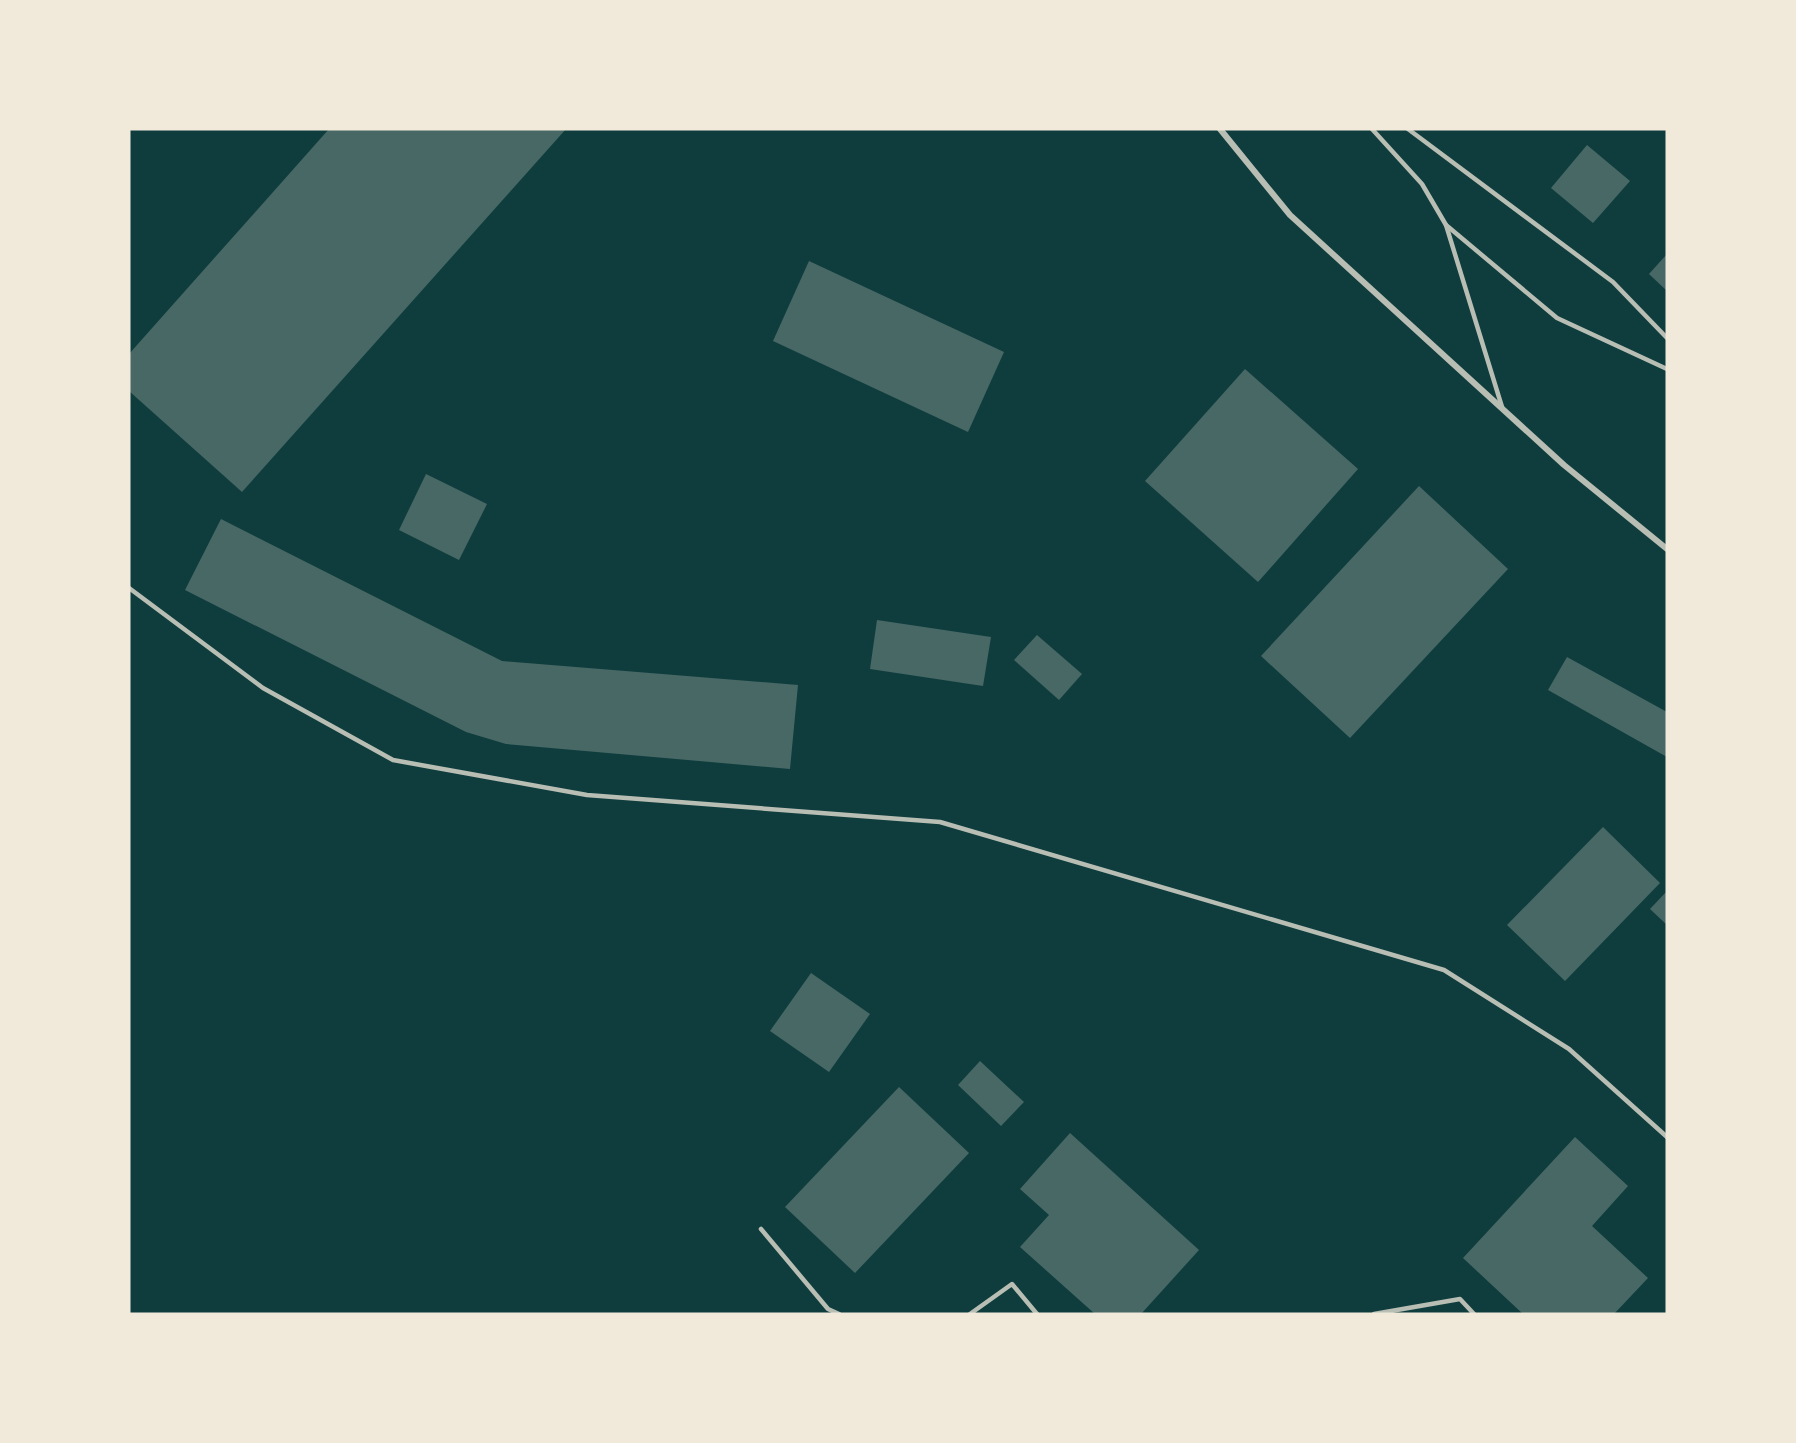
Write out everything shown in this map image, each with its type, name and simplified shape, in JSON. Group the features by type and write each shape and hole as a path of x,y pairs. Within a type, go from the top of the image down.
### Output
{"street":[{"path":"1220,129 1290,215 1564,465 1667,549"}],"lane":[{"path":"1372,129 1422,184 1446,225 1503,410"},
{"path":"1408,129 1613,282 1667,338"},
{"path":"1446,225 1557,318 1667,369"},
{"path":"129,588 263,687 393,760 587,795 940,822 1444,970 1569,1049 1667,1137"},
{"path":"760,1229 828,1309 839,1314"},
{"path":"970,1314 1012,1284 1037,1314"},
{"path":"1374,1314 1460,1299 1474,1314"}],"building":[{"path":"329,129 566,129 242,492 129,391 129,354"},
{"path":"1587,145 1630,181 1593,223 1551,188"},
{"path":"1667,254 1667,291 1649,274"},
{"path":"809,261 1004,352 968,432 773,341"},
{"path":"1245,369 1358,469 1258,582 1145,481"},
{"path":"426,474 487,504 459,560 399,530"},
{"path":"1419,486 1508,569 1350,738 1261,656"},
{"path":"221,519 502,661 798,685 790,769 506,744 466,732 185,590"},
{"path":"877,620 991,637 983,686 870,669"},
{"path":"1037,635 1082,674 1059,700 1014,660"},
{"path":"1567,657 1667,712 1667,757 1548,690"},
{"path":"1603,827 1660,883 1565,981 1507,925"},
{"path":"1667,891 1667,925 1650,909"},
{"path":"811,973 870,1014 829,1072 770,1031"},
{"path":"980,1061 1024,1102 1001,1126 958,1085"},
{"path":"899,1087 969,1153 855,1273 785,1207"},
{"path":"1070,1133 1199,1250 1141,1314 1095,1314 1020,1247 1049,1215 1020,1189"},
{"path":"1575,1137 1628,1186 1592,1226 1648,1278 1614,1314 1523,1314 1463,1258"}]}
